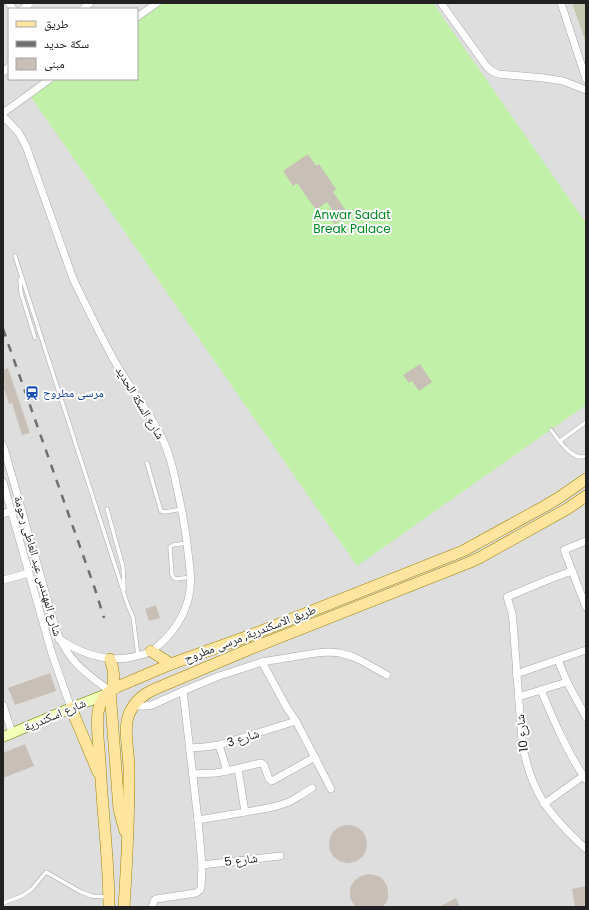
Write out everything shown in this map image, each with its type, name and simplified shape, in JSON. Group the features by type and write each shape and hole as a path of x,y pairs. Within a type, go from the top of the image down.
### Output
{"main road":[{"name":"طريق الاسكندرية, مرسى مطروح","path":"110,692 171,664 246,637 463,551 560,498 586,479"},
{"name":"طريق الاسكندرية, مرسى مطروح","path":"133,706 143,696 155,689 250,649 479,558 567,509 586,496"},
{"path":"151,651 171,664"},
{"path":"109,902 108,861 101,780 98,718 100,705 103,699 110,692 114,682 113,666 110,659"},
{"path":"110,692 119,809 128,839"},
{"path":"124,907 128,839 129,767 127,723 133,706"},
{"path":"71,708 101,780"}],"street":[{"path":"138,16 157,3"},
{"path":"441,3 487,67 492,71 505,75 544,78 563,82 586,90"},
{"path":"561,3 586,79"},
{"path":"3,113 49,80"},
{"name":"شارع السكة الحديد","path":"3,116 19,133 26,146 75,283 114,361 151,418 164,442 173,468 182,509 191,577 189,594 184,611 176,627 165,640 151,651 128,658 110,659 78,650 59,639"},
{"name":"شارع المهندس عبد العاطى رحومة","path":"3,445 5,460 59,639 78,667 110,692"},
{"name":"شارع المهندس عبد العاطى رحومة","path":"3,482 52,654 71,708"},
{"path":"3,514 11,511"},
{"path":"586,541 564,550 586,607"},
{"name":"شارع 10","path":"572,571 507,597 512,613 522,741 529,773 544,804 565,830 586,849"},
{"path":"3,580 29,573"},
{"path":"516,674 586,650"},
{"path":"133,706 152,705 232,671 262,662 316,653 335,653 351,656 387,675"},
{"path":"558,660 567,682 586,717"},
{"path":"262,662 287,708 296,721 331,789"},
{"path":"518,697 567,682"},
{"path":"541,690 564,741 585,777 544,804"},
{"path":"152,907 156,899 196,892 200,890 202,886 202,865 198,820 183,691"},
{"name":"شارع اسكندرية","path":"8,735 110,692"},
{"path":"3,705 8,735"},
{"name":"شارع 3","path":"189,748 220,745 296,721"},
{"path":"220,745 227,771"},
{"path":"192,774 216,773 261,764 264,765 269,779 272,781 314,757"},
{"path":"238,769 245,812"},
{"path":"198,820 264,810 289,802 312,788"},
{"name":"شارع 5","path":"202,865 280,856"}],"lane":[{"path":"15,256 133,617 138,656"},
{"path":"20,272 21,293 34,338"},
{"path":"560,441 586,422"},
{"path":"551,430 571,453 577,457 586,456"},
{"path":"147,463 160,510 165,512 182,509"},
{"path":"107,509 123,568 125,594"},
{"path":"187,543 173,545 170,547 172,575 176,579 191,577"},
{"path":"3,903 22,896 32,889 46,872 81,892 109,902"}],"shaded area":[{"path":"3,3 586,3 586,907 3,907"},
{"path":"572,3 586,3 586,43"}],"green space":[{"name":"Anwar Sadat Break Palace","path":"164,3 433,3 586,223 586,405 357,566 31,97 55,80 138,80 138,21"}],"building":[{"path":"308,154 316,166 319,164 336,189 333,192 349,215 335,224 330,218 335,214 327,202 316,210 297,183 293,186 283,171"},
{"path":"420,364 432,382 419,391 412,381 409,383 403,375"},
{"path":"8,368 30,433 22,435 12,403 9,404 3,385 5,385 3,370"},
{"path":"156,605 160,618 149,621 145,609"},
{"path":"50,673 56,691 15,705 8,688"},
{"path":"25,744 34,766 3,778 3,753"},
{"path":"344,825 352,825 362,830 366,837 366,851 362,858 352,863 344,863 334,858 332,855 329,848 329,840 334,830 337,828"},
{"path":"369,874 380,877 384,881 387,886 388,898 382,907 356,907 350,897 351,886 359,877"},
{"path":"586,886 586,907 575,907 572,889"},
{"path":"456,898 460,907 439,907"}],"railway":[{"path":"3,329 104,618"}],"place":[{"name":"مرسى مطروح","path":"32,393"}]}
